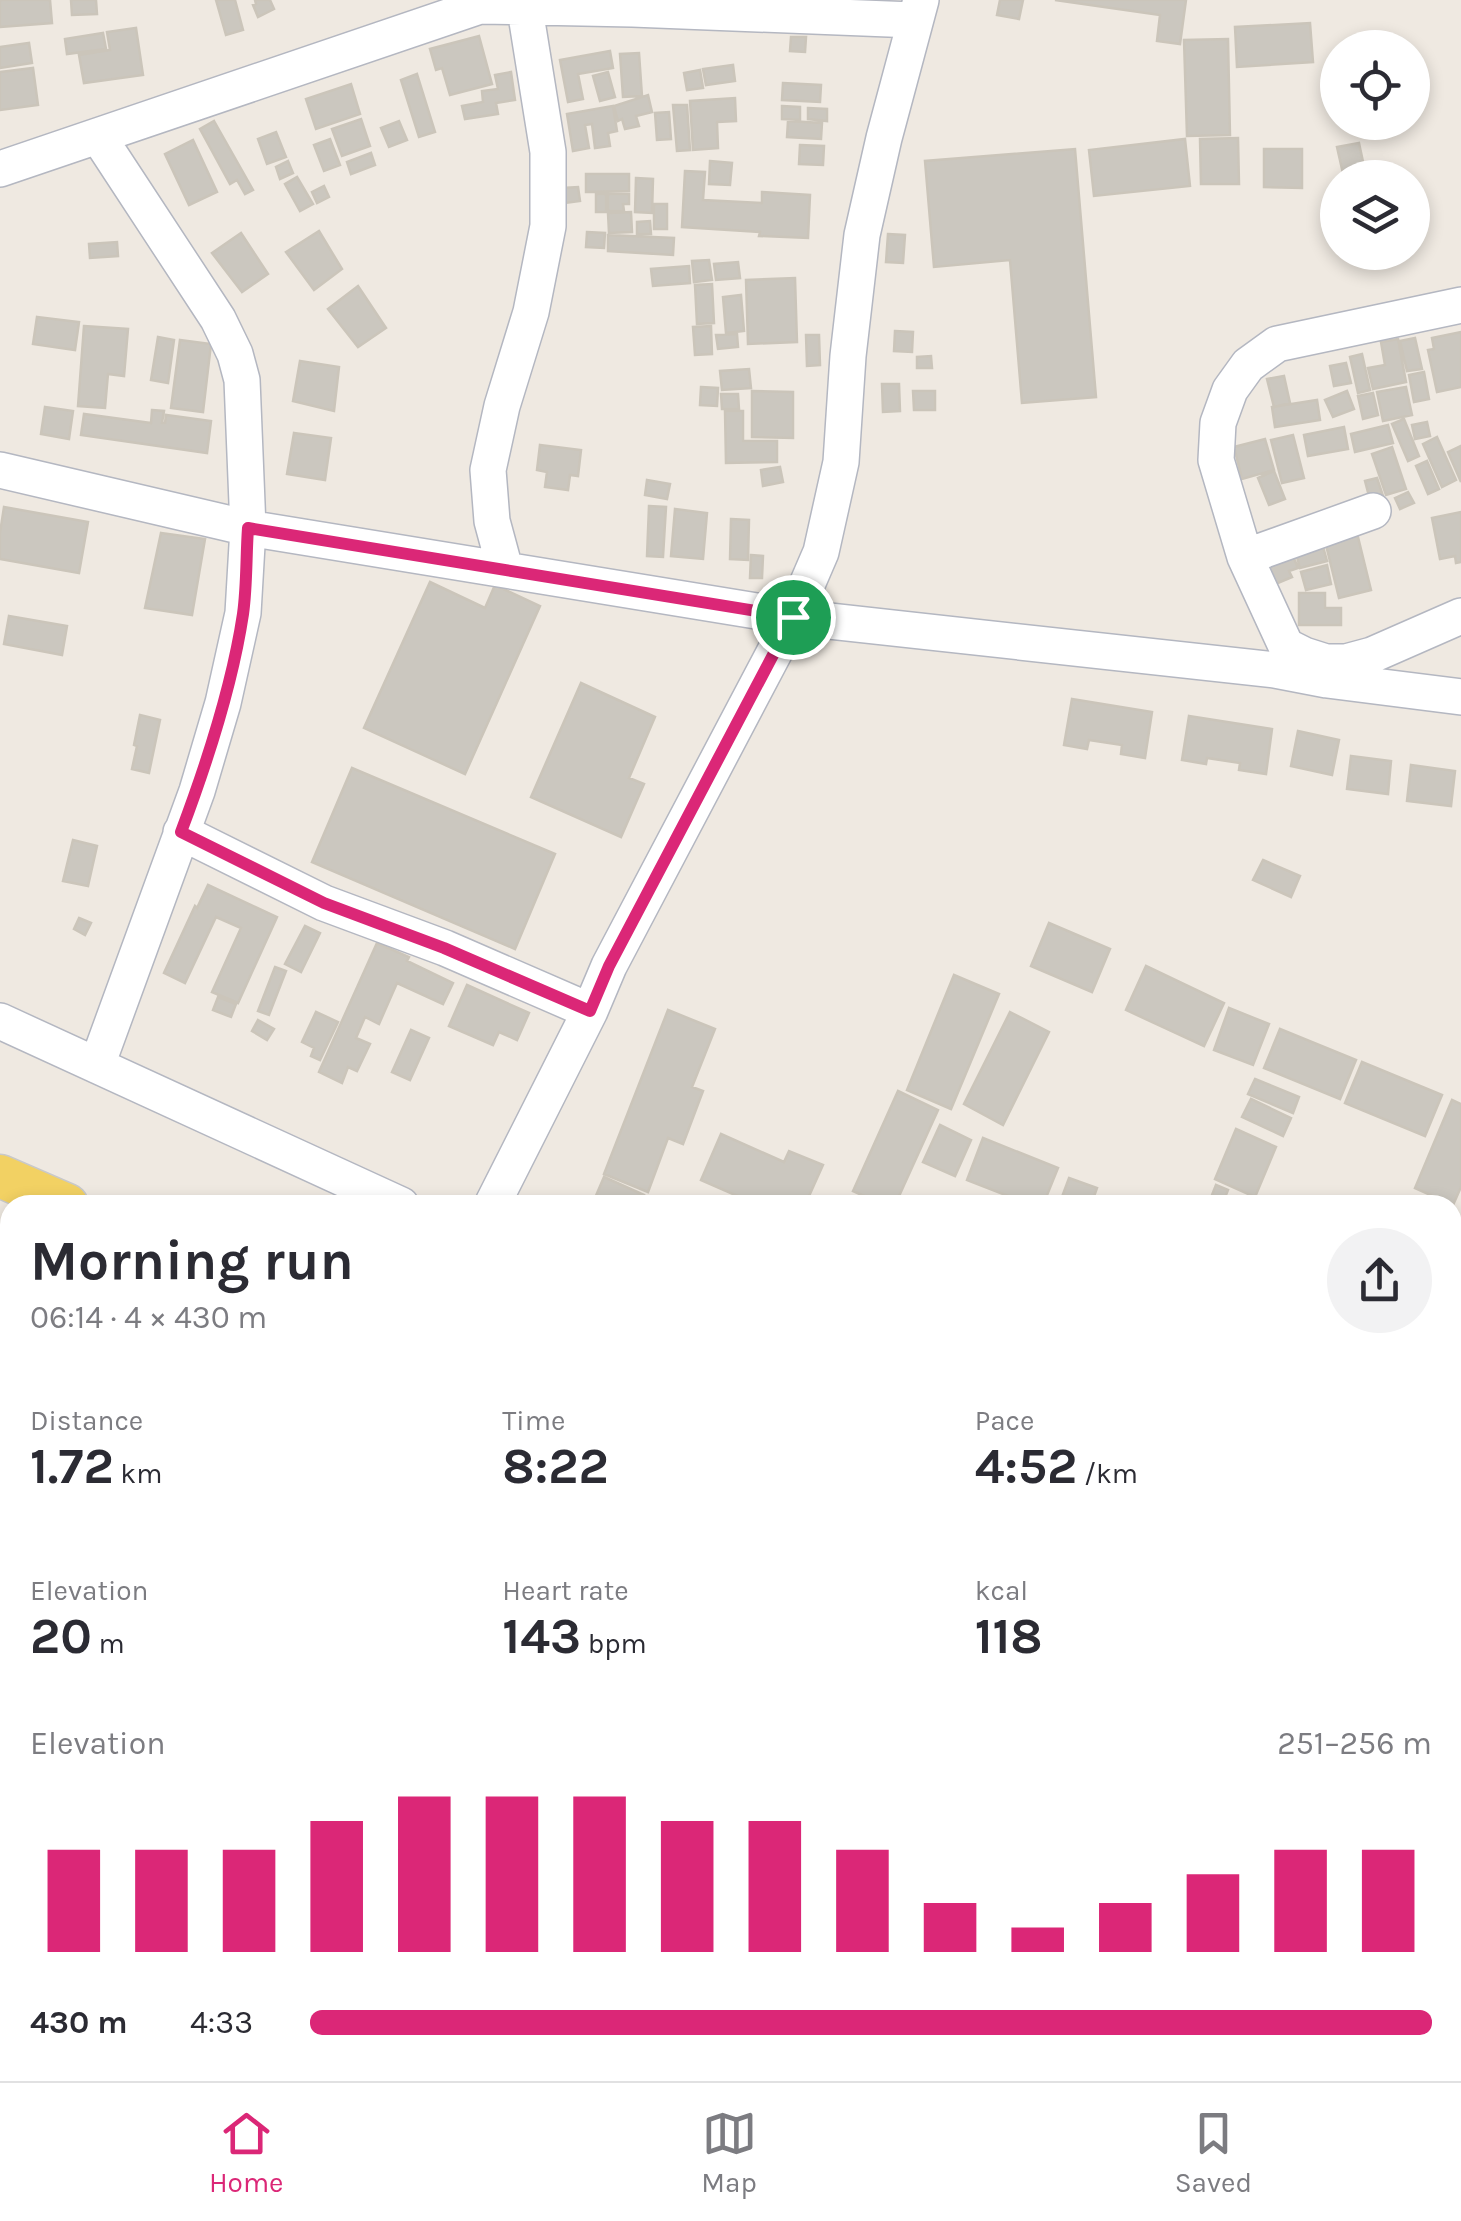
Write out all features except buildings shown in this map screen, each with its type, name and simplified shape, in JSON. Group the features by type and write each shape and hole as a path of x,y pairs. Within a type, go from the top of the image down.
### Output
{"main road":[{"path":"0,1176 44,1195"}],"street":[{"path":"0,169 479,3 525,9 633,4 917,10 862,235 841,462 820,552 793,617 609,966 497,1195"},
{"path":"505,570 492,521 488,470 502,406 531,312 548,226 548,152 525,9"},
{"path":"98,136 218,319 235,354 242,380 248,528 243,613 223,704 98,1065"},
{"path":"1461,305 1277,344 1248,365 1230,390 1218,424 1216,460 1245,557 1286,646 1326,662 1346,662 1372,655 1461,616"},
{"path":"0,470 248,528 793,617 1275,670 1461,697"},
{"path":"1245,557 1373,511"},
{"path":"181,832 324,903 444,948 590,1011"},
{"path":"0,1021 378,1195"}],"route":[{"path":"248,528 793,617 609,966 590,1011 444,948 324,903 181,832 223,704 243,613 248,528"}]}
